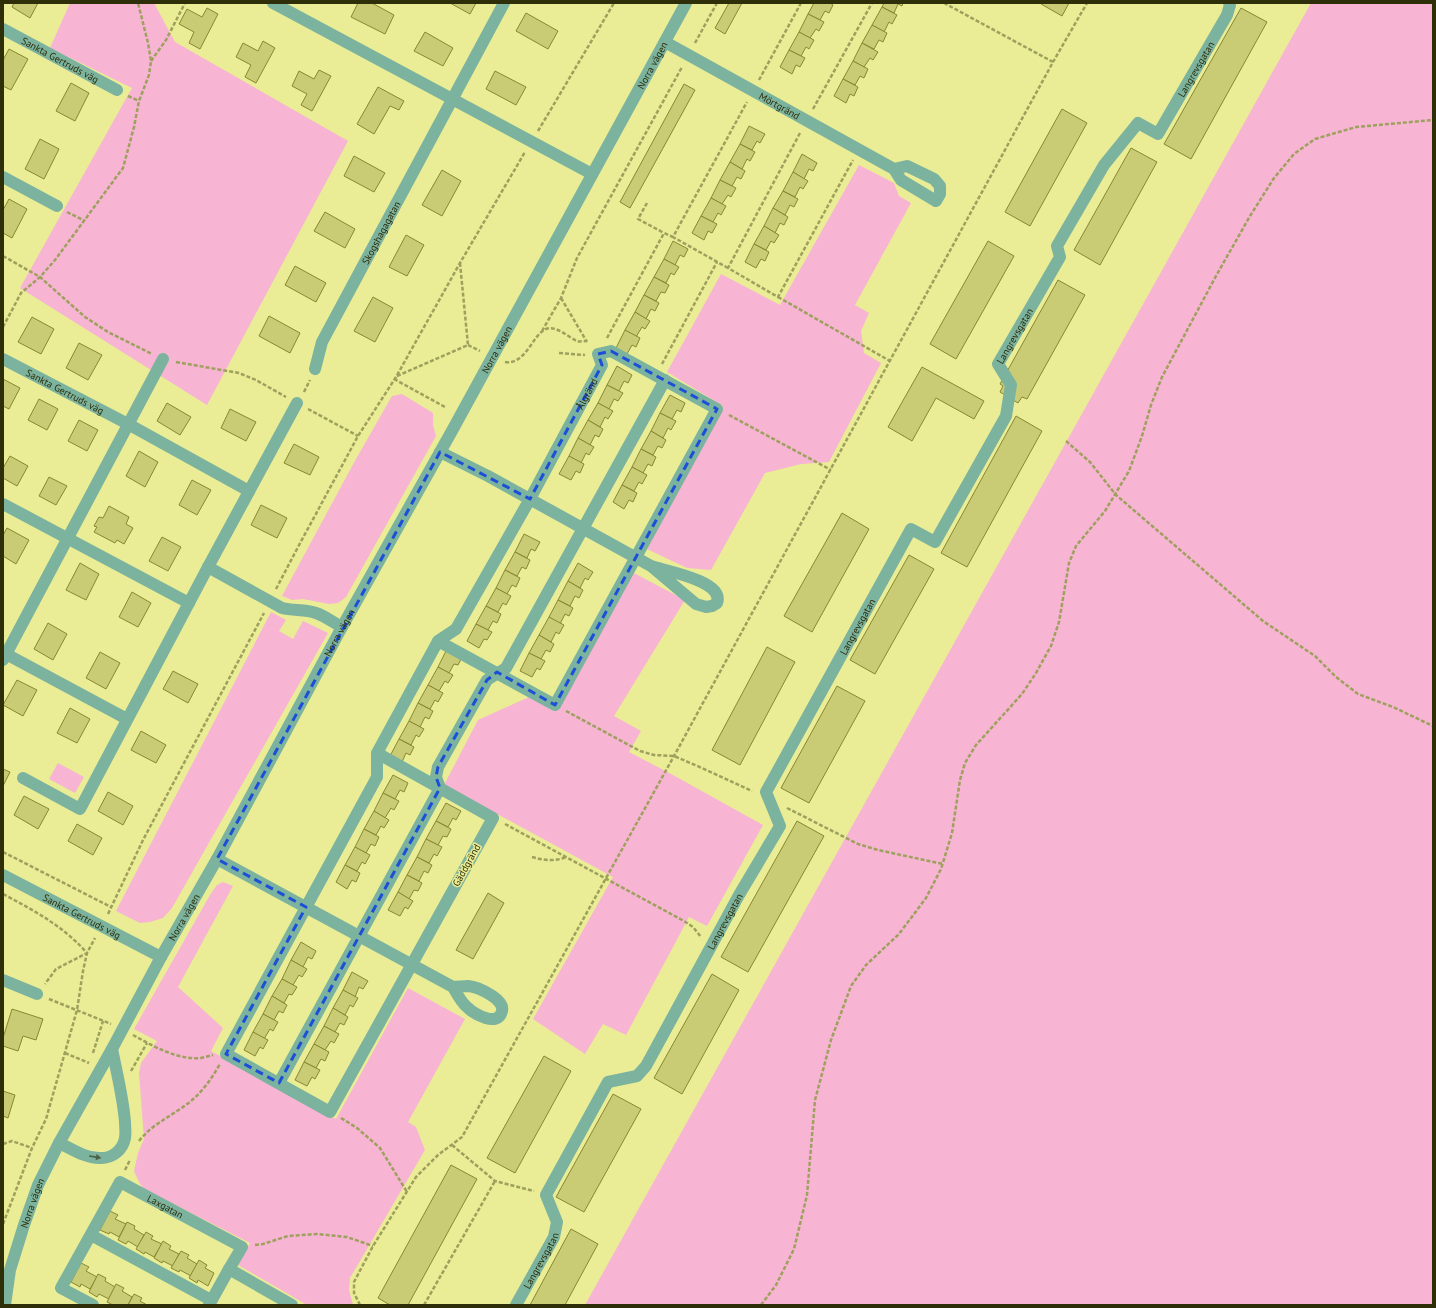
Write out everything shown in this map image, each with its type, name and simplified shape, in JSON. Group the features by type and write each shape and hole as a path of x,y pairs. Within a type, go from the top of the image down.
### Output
{"street":[{"path":"273,3 592,174"},
{"name":"Skogshagagatan","path":"315,369 322,342 504,3"},
{"name":"Norra vägen","path":"5,1305 10,1270 24,1224 38,1185 59,1143 112,1049 161,957 217,859 342,627 440,452 686,3"},
{"name":"Langrevsgatan","path":"516,1305 554,1237 557,1222 546,1195 608,1082 637,1076 646,1066 739,895 780,826 766,792 911,529 934,542 1006,416 1011,385 998,364 1060,257 1057,246 1104,165 1138,123 1158,134 1227,15 1230,5 1229,3"},
{"name":"Sankta Gertruds väg","path":"3,29 117,90"},
{"name":"Mörtgränd","path":"665,42 894,169"},
{"path":"3,177 57,206"},
{"path":"330,1112 226,1054 377,777 377,753 438,641 498,672 555,705 717,409 611,351 598,354"},
{"name":"Ålgränd","path":"438,641 456,629 530,499 602,365 598,354"},
{"name":"Sankta Gertruds väg","path":"3,359 128,424 249,491"},
{"path":"127,720 5,657 163,359"},
{"path":"279,1083 440,788 436,777 438,767 487,680 506,668 583,528 660,378"},
{"path":"23,778 80,809 297,403"},
{"path":"440,452 530,499 651,566 707,584 716,592 719,598 717,603 706,607 696,604 651,566"},
{"path":"3,504 189,603"},
{"path":"208,567 282,608 317,613 342,627"},
{"path":"377,753 493,818"},
{"name":"Gäddgränd","path":"330,1112 493,818"},
{"path":"217,859 453,987"},
{"name":"Sankta Gertruds väg","path":"3,875 161,957"},
{"path":"3,980 38,994"},
{"path":"59,1143 82,1154 99,1158 111,1157 118,1152 123,1145 126,1136 123,1106 112,1049"},
{"path":"93,1305 61,1288 120,1182"},
{"name":"Laxgatan","path":"120,1182 242,1247"},
{"path":"91,1235 210,1303 228,1269 242,1247"},
{"path":"228,1269 292,1305"},
{"name":"Norra vägen","path":"9,1305 10,1270"}],"path":[{"path":"3,327 21,293 40,277 56,260 123,168 139,101 149,75 151,61 138,3"},
{"path":"151,61 166,40 185,3"},
{"path":"502,362 511,363 518,360 542,331 561,298 577,258 717,3"},
{"path":"673,237 801,3"},
{"path":"728,268 807,120 872,3"},
{"path":"944,3 1053,62"},
{"path":"360,1305 354,1293 354,1282 373,1246 416,1177 462,1137 674,756 1053,62 1087,3"},
{"path":"761,1305 776,1285 794,1248 807,1195 815,1100 831,1040 851,986 866,965 899,934 926,898 943,864 952,833 960,780 965,763 976,745 1022,694 1051,646 1059,622 1069,563 1076,546 1105,511 1116,495 1129,471 1142,436 1151,405 1177,346 1250,216 1274,178 1294,154 1315,139 1356,127 1433,120"},
{"path":"778,297 860,149"},
{"path":"647,204 638,219 673,237 890,361"},
{"path":"57,206 85,221"},
{"path":"598,354 664,233"},
{"path":"3,256 40,277 85,317 108,332 163,359 239,373 256,380 358,436"},
{"path":"660,378 717,262"},
{"path":"460,263 468,345"},
{"path":"561,298 586,341 598,354"},
{"path":"542,331 547,328 556,329 578,342 586,341"},
{"path":"468,345 482,352"},
{"path":"445,407 395,378 468,345"},
{"path":"560,353 580,355 598,354"},
{"path":"297,403 315,369"},
{"path":"717,409 831,470"},
{"path":"1066,441 1090,462 1116,495 1263,621 1315,656 1336,677 1358,694 1393,707 1433,726"},
{"path":"555,705 640,751 654,755 674,756 769,799 858,844 878,850 943,864"},
{"path":"493,818 606,878 693,927 699,934 708,952"},
{"path":"3,852 111,907"},
{"path":"532,857 544,860 556,860 566,857"},
{"path":"3,894 61,928 75,939 87,953 56,969 38,994"},
{"path":"65,1053 89,1063 103,1021"},
{"path":"135,1148 138,1141 144,1134 191,1102 200,1093 210,1081 226,1054"},
{"path":"330,1112 357,1128 380,1148 407,1192"},
{"path":"3,1144 12,1141 32,1148"},
{"path":"452,1145 495,1181 546,1195"},
{"path":"120,1182 132,1154"},
{"path":"424,1305 495,1181"},
{"path":"242,1247 263,1244 288,1236 318,1234 347,1237 373,1246"}],"highlighted area":[{"path":"611,351 717,409 555,705 497,672 487,680 438,767 436,777 440,788 279,1083 226,1054 306,907 217,859 440,452 530,499 602,365 598,354"}],"shaded area":[{"path":"70,3 154,3 175,42 348,141 207,405 20,288 132,88 50,48"},
{"path":"1311,3 1433,3 1433,1305 585,1305"},
{"path":"859,165 894,183 899,196 911,203 855,305 869,313 861,331 864,353 881,363 829,462 801,464 765,473 711,570 687,568 647,549 723,406 667,372 721,274 780,305"},
{"path":"402,394 433,413 433,425 436,436 346,597 338,603 329,604 303,599 292,600 282,596 392,396"},
{"path":"630,571 685,600 614,716 641,731 629,752 763,825 707,926 689,917 626,1035 603,1024 585,1054 533,1019 613,877 444,785 478,720 529,697 554,711"},
{"path":"271,612 286,620 279,631 293,639 303,621 328,633 172,908 163,918 140,923 116,911"},
{"path":"58,763 84,777 75,793 49,779"},
{"path":"223,882 233,886 178,987 223,1028 211,1051 336,1119 408,988 465,1019 408,1122 416,1127 425,1150 350,1278 349,1290 353,1305 307,1305 238,1265 250,1243 144,1189 134,1171 138,1153 144,1139 139,1073 141,1063 157,1041 134,1029 210,895 217,885"}],"building":[{"path":"14,3 38,3 30,18 12,7"},
{"path":"358,3 372,3 394,15 385,34 351,17"},
{"path":"450,3 476,3 470,14"},
{"path":"729,3 742,3 725,34 715,28"},
{"path":"814,3 830,3 833,5 829,13 825,11 820,20 808,14"},
{"path":"884,3 903,3 902,6 898,4 894,13 882,7"},
{"path":"1069,3 1062,16 1041,4"},
{"path":"882,7 897,15 892,24 889,22 884,32 872,25"},
{"path":"207,8 218,14 200,49 189,43 194,32 179,24 187,9 202,17"},
{"path":"1241,8 1267,22 1191,159 1164,144"},
{"path":"526,13 558,31 548,49 516,31"},
{"path":"808,14 824,22 819,31 816,29 810,38 799,32"},
{"path":"872,25 887,33 883,42 879,40 874,49 862,43"},
{"path":"425,32 453,48 443,66 414,51"},
{"path":"799,32 814,40 809,49 806,47 801,56 789,50"},
{"path":"263,41 275,48 256,83 245,77 251,65 236,57 243,43 258,51"},
{"path":"862,43 878,52 873,60 870,58 864,67 853,61"},
{"path":"9,49 28,59 11,90 3,86 3,60"},
{"path":"789,50 805,58 800,67 796,65 792,74 780,67"},
{"path":"853,61 868,69 864,78 860,76 855,85 843,79"},
{"path":"319,70 331,76 312,111 301,105 307,94 292,86 299,71 314,79"},
{"path":"495,71 526,87 516,105 486,89"},
{"path":"843,79 858,87 854,96 850,94 846,103 834,96"},
{"path":"71,83 89,93 75,121 56,111"},
{"path":"684,84 695,90 630,208 620,202"},
{"path":"378,87 404,101 399,110 390,106 374,134 357,124"},
{"path":"1062,109 1087,123 1030,226 1005,212"},
{"path":"749,126 765,134 760,143 757,141 752,150 740,144"},
{"path":"40,139 59,149 44,179 25,169"},
{"path":"740,144 755,152 750,161 747,159 742,169 730,162"},
{"path":"1131,148 1157,162 1100,265 1074,250"},
{"path":"802,154 817,163 813,171 809,169 804,179 793,172"},
{"path":"354,156 385,173 374,192 344,176"},
{"path":"730,162 745,171 741,179 737,177 732,186 720,180"},
{"path":"442,170 461,181 442,216 422,205"},
{"path":"793,172 808,181 803,189 800,187 795,197 783,191"},
{"path":"720,180 736,188 731,197 728,195 722,204 711,198"},
{"path":"783,191 798,199 794,207 790,205 785,215 773,208"},
{"path":"711,198 726,206 721,215 718,213 713,222 701,216"},
{"path":"9,199 27,209 12,238 3,233 3,210"},
{"path":"773,208 788,217 784,225 780,223 775,233 764,226"},
{"path":"325,212 355,229 345,248 314,231"},
{"path":"701,216 717,224 712,233 708,231 704,240 692,233"},
{"path":"764,226 779,235 774,243 771,241 766,250 754,244"},
{"path":"406,235 424,245 407,276 389,267"},
{"path":"673,241 688,249 684,257 680,255 675,265 664,259"},
{"path":"988,241 1014,256 956,359 930,344"},
{"path":"754,244 769,252 765,261 761,259 756,268 745,262"},
{"path":"664,259 679,267 674,275 671,273 666,283 654,277"},
{"path":"295,266 326,283 316,302 285,285"},
{"path":"654,277 669,285 665,293 661,292 656,301 644,295"},
{"path":"1058,280 1085,295 1027,399 1022,397 1018,403 1000,392 1003,386 1000,384"},
{"path":"644,295 659,303 655,311 651,309 646,319 635,312"},
{"path":"373,297 393,308 375,342 354,331"},
{"path":"635,312 650,321 645,329 642,327 636,337 625,330"},
{"path":"269,316 300,333 290,353 259,336"},
{"path":"32,317 54,329 41,354 18,342"},
{"path":"625,330 640,338 636,347 632,345 627,354 616,348"},
{"path":"79,343 102,355 88,380 66,368"},
{"path":"617,366 632,375 628,383 624,381 619,391 607,385"},
{"path":"922,367 984,401 974,419 936,398 912,441 888,427"},
{"path":"3,379 20,388 9,409 3,406"},
{"path":"607,385 623,393 618,401 614,399 609,409 598,403"},
{"path":"670,395 685,403 681,412 677,410 672,419 660,413"},
{"path":"39,399 58,409 47,430 28,420"},
{"path":"167,403 191,417 180,435 157,421"},
{"path":"598,403 613,411 608,419 605,417 600,427 588,420"},
{"path":"230,409 256,422 246,441 221,428"},
{"path":"660,413 676,421 671,430 668,428 663,438 651,431"},
{"path":"1016,416 1042,431 967,567 941,553"},
{"path":"79,420 98,430 87,451 68,441"},
{"path":"588,420 603,429 599,437 595,435 590,445 578,438"},
{"path":"651,431 666,440 662,448 658,446 653,455 641,449"},
{"path":"578,438 594,447 589,455 586,453 581,463 569,456"},
{"path":"294,444 319,457 310,475 284,463"},
{"path":"641,449 656,457 652,466 648,464 643,473 632,467"},
{"path":"139,451 158,462 145,487 126,476"},
{"path":"10,456 28,466 17,486 3,478 3,468"},
{"path":"569,456 584,464 580,473 576,471 571,480 559,474"},
{"path":"632,467 647,475 642,484 639,482 634,491 622,485"},
{"path":"49,477 67,486 56,505 39,496"},
{"path":"192,480 211,490 197,515 179,505"},
{"path":"622,485 637,493 633,502 629,500 624,509 613,502"},
{"path":"261,505 287,518 277,538 251,525"},
{"path":"109,506 129,517 126,524 133,528 124,544 117,540 115,543 94,532 97,527 94,526 99,517 103,518"},
{"path":"842,513 869,529 812,632 784,616"},
{"path":"7,528 29,540 16,564 3,556 3,535"},
{"path":"524,534 540,542 535,551 531,549 527,558 515,552"},
{"path":"162,537 181,547 168,571 149,561"},
{"path":"515,552 530,560 526,569 522,567 517,576 505,570"},
{"path":"909,555 934,569 875,674 850,660"},
{"path":"80,563 99,574 86,600 66,590"},
{"path":"578,563 593,572 588,580 585,578 580,588 568,581"},
{"path":"505,570 520,578 516,587 512,585 507,594 496,588"},
{"path":"568,581 583,590 579,598 575,596 570,606 558,600"},
{"path":"496,588 511,596 506,605 503,603 498,612 486,606"},
{"path":"132,592 151,603 138,627 119,617"},
{"path":"558,600 573,608 569,616 565,614 560,624 549,617"},
{"path":"486,606 501,614 497,623 493,621 488,630 476,624"},
{"path":"549,617 564,625 559,634 556,632 551,642 539,635"},
{"path":"48,623 67,634 53,660 34,649"},
{"path":"476,624 492,632 487,640 484,639 479,648 467,641"},
{"path":"539,635 554,644 550,652 546,650 541,659 529,653"},
{"path":"767,647 795,662 740,765 712,750"},
{"path":"447,649 462,657 458,665 454,664 449,673 438,667"},
{"path":"100,652 120,663 106,689 86,678"},
{"path":"529,653 545,661 540,670 537,668 532,677 520,671"},
{"path":"438,667 453,675 448,683 445,681 439,691 428,685"},
{"path":"173,671 198,684 188,703 163,689"},
{"path":"17,680 37,690 23,716 3,705"},
{"path":"428,685 443,693 438,702 435,700 430,709 418,703"},
{"path":"837,686 865,701 809,803 781,788"},
{"path":"418,703 433,711 429,719 425,717 420,727 409,721"},
{"path":"70,708 90,719 77,743 57,733"},
{"path":"409,721 424,729 419,737 416,735 411,745 399,739"},
{"path":"141,731 166,745 156,763 131,750"},
{"path":"399,739 414,747 410,755 406,753 402,762 390,756"},
{"path":"3,769 10,772 3,786"},
{"path":"393,775 408,783 404,792 400,790 395,799 383,793"},
{"path":"108,792 133,806 123,825 98,811"},
{"path":"383,793 399,801 394,810 391,808 385,818 374,811"},
{"path":"24,796 49,809 38,829 14,815"},
{"path":"446,803 461,811 456,820 453,818 448,827 436,821"},
{"path":"374,811 389,820 384,828 381,826 376,835 364,829"},
{"path":"436,821 451,829 447,837 443,836 438,845 426,839"},
{"path":"797,821 824,836 748,972 721,957"},
{"path":"77,824 102,838 93,855 68,841"},
{"path":"364,829 379,837 375,846 371,844 366,853 355,847"},
{"path":"426,839 442,847 437,856 434,854 429,863 417,857"},
{"path":"355,847 370,855 365,864 362,862 357,871 345,865"},
{"path":"417,857 432,865 428,873 424,871 419,881 407,875"},
{"path":"345,865 360,873 356,882 352,880 347,889 336,882"},
{"path":"407,875 422,883 418,891 414,890 409,899 398,892"},
{"path":"398,892 413,901 408,909 405,907 400,916 388,910"},
{"path":"488,893 504,903 473,959 456,950"},
{"path":"301,942 316,951 312,959 308,957 303,967 291,960"},
{"path":"291,960 307,969 302,977 299,975 293,985 282,979"},
{"path":"352,972 368,981 363,989 359,987 355,997 343,990"},
{"path":"712,974 739,990 682,1094 654,1078"},
{"path":"282,979 297,987 292,995 289,994 284,1003 272,996"},
{"path":"343,990 358,998 353,1007 350,1005 345,1015 333,1008"},
{"path":"272,996 287,1005 283,1013 279,1011 274,1020 263,1014"},
{"path":"333,1008 348,1017 344,1025 340,1023 335,1032 324,1026"},
{"path":"12,1009 43,1019 36,1040 23,1036 18,1051 3,1046 3,1038"},
{"path":"263,1014 278,1022 273,1031 270,1029 264,1039 253,1032"},
{"path":"324,1026 339,1034 334,1043 331,1041 325,1050 314,1044"},
{"path":"253,1032 268,1040 263,1049 260,1047 255,1056 244,1050"},
{"path":"314,1044 329,1052 325,1061 321,1059 316,1068 304,1062"},
{"path":"544,1056 571,1071 515,1173 487,1158"},
{"path":"304,1062 320,1070 315,1079 312,1077 307,1086 295,1080"},
{"path":"3,1091 15,1095 8,1118 3,1116"},
{"path":"613,1094 641,1109 584,1212 556,1197"},
{"path":"451,1165 477,1179 408,1305 390,1305 378,1298"},
{"path":"110,1211 118,1215 115,1219 126,1224 119,1237 110,1232 109,1234 100,1230"},
{"path":"127,1222 135,1226 134,1229 144,1235 138,1247 128,1241 126,1244 118,1240"},
{"path":"571,1229 598,1244 565,1305 530,1305"},
{"path":"146,1232 153,1236 151,1239 162,1244 154,1257 145,1252 144,1254 136,1249"},
{"path":"163,1241 171,1246 169,1249 179,1254 173,1266 163,1261 162,1263 154,1258"},
{"path":"181,1251 189,1255 187,1258 197,1264 191,1276 180,1270 179,1272 171,1268"},
{"path":"199,1260 207,1265 205,1268 214,1273 208,1286 198,1280 197,1283 189,1278"},
{"path":"81,1263 89,1267 86,1271 97,1277 90,1289 81,1284 80,1287 71,1282"},
{"path":"98,1274 106,1278 105,1281 115,1287 109,1299 99,1294 97,1297 89,1292"},
{"path":"116,1284 124,1288 122,1291 132,1297 128,1305 113,1305 107,1302"},
{"path":"134,1294 142,1298 140,1301 147,1305 128,1305"}]}
